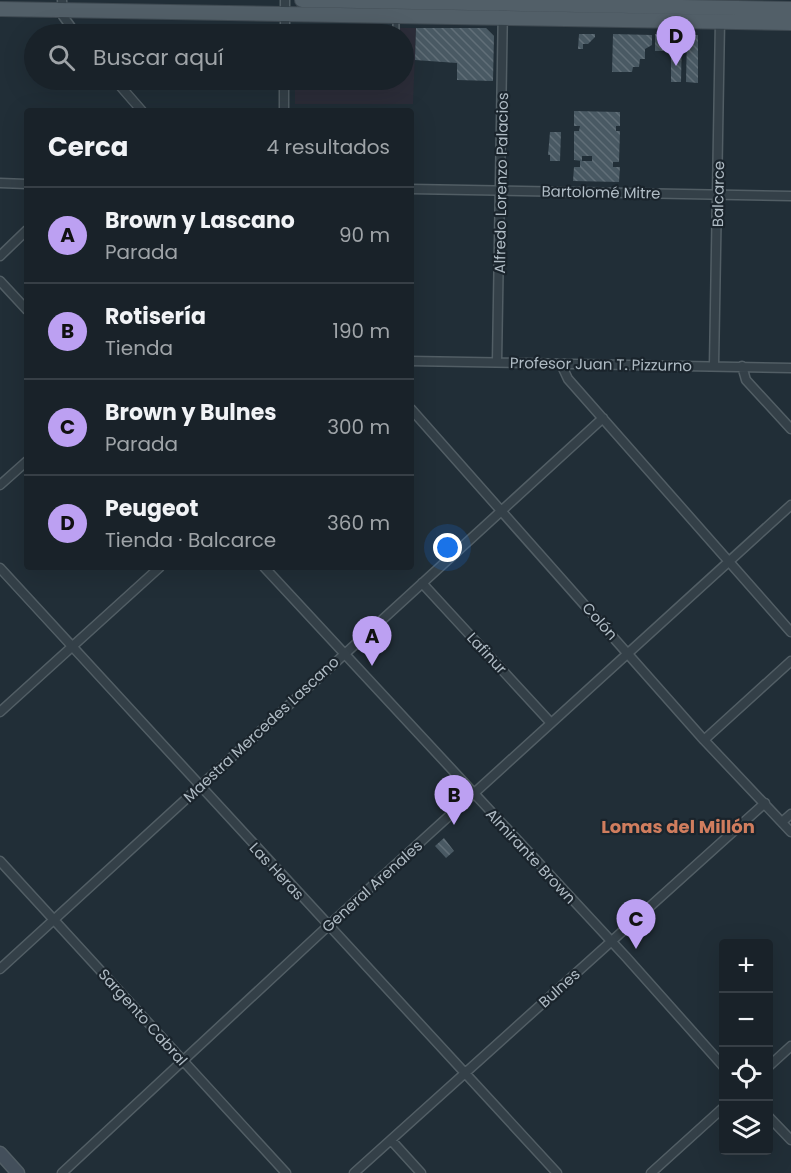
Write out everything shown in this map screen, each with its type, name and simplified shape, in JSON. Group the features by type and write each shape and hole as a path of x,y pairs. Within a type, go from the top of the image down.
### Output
{"main road":[{"path":"302,0 426,1 503,10 791,23"},
{"path":"0,9 62,5 286,6 396,14 503,10 791,9"}],"street":[{"path":"62,5 67,24"},
{"path":"285,24 286,6"},
{"name":"Alfredo Lorenzo Palacios","path":"497,362 503,10"},
{"name":"Balcarce","path":"714,366 720,21"},
{"path":"124,90 139,108"},
{"path":"284,90 284,108"},
{"path":"0,183 24,184"},
{"name":"Bartolomé Mitre","path":"414,189 791,196"},
{"path":"0,256 24,233"},
{"path":"0,281 24,307"},
{"name":"Profesor Juan T. Pizzurno","path":"414,361 791,368"},
{"path":"561,364 568,379 791,632"},
{"path":"742,366 746,380 791,429"},
{"name":"Colón","path":"414,412 704,740 791,832"},
{"name":"Maestra Mercedes Lascano","path":"0,969 342,654 603,418"},
{"path":"0,485 24,464"},
{"name":"General Arenales","path":"62,1173 328,926 791,505"},
{"name":"Las Heras","path":"0,568 198,786 557,1173"},
{"path":"0,712 156,570"},
{"name":"Almirante Brown","path":"267,570 719,1062"},
{"name":"Lafinur","path":"422,583 551,723"},
{"path":"704,740 791,662"},
{"name":"Bulnes","path":"354,1173 765,803"},
{"path":"782,822 791,814"},
{"name":"Sargento Cabral","path":"0,861 286,1173"},
{"path":"773,1062 791,1046"},
{"path":"651,1173 719,1111"},
{"path":"773,1121 791,1140"},
{"path":"391,1140 421,1173"},
{"path":"0,1153 18,1173"}],"lane":[{"path":"396,14 396,24"}],"shaded area":[{"path":"414,28 416,28 414,79"},
{"path":"295,90 414,90 413,104 295,104"}],"building":[{"path":"416,28 486,28 494,36 493,81 457,80 457,63 415,60"},
{"path":"579,34 595,34 595,37 588,44 583,44 583,49 578,49"},
{"path":"613,34 652,35 652,45 645,49 645,59 640,59 639,67 633,67 632,72 612,72"},
{"path":"655,34 682,35 681,82 671,82 671,51 655,51"},
{"path":"687,35 698,35 698,83 686,82"},
{"path":"574,111 620,112 620,126 616,126 616,131 620,131 619,162 613,162 613,167 620,167 619,182 573,181 574,167 580,167 580,161 582,161 574,160 574,131 579,131 580,126 574,126","holes":["582,156 592,156 592,161 582,161"]},
{"path":"550,132 561,132 560,161 550,161 550,155 548,155"},
{"path":"444,838 454,851 446,858 435,846"}],"place":[{"name":"Peugeot","path":"676,66"},
{"name":"Brown y Lascano","path":"372,666"},
{"name":"Rotisería","path":"454,825"},
{"name":"Brown y Bulnes","path":"636,949"}],"district":[{"name":"Lomas del Millón","path":"678,826"}]}
